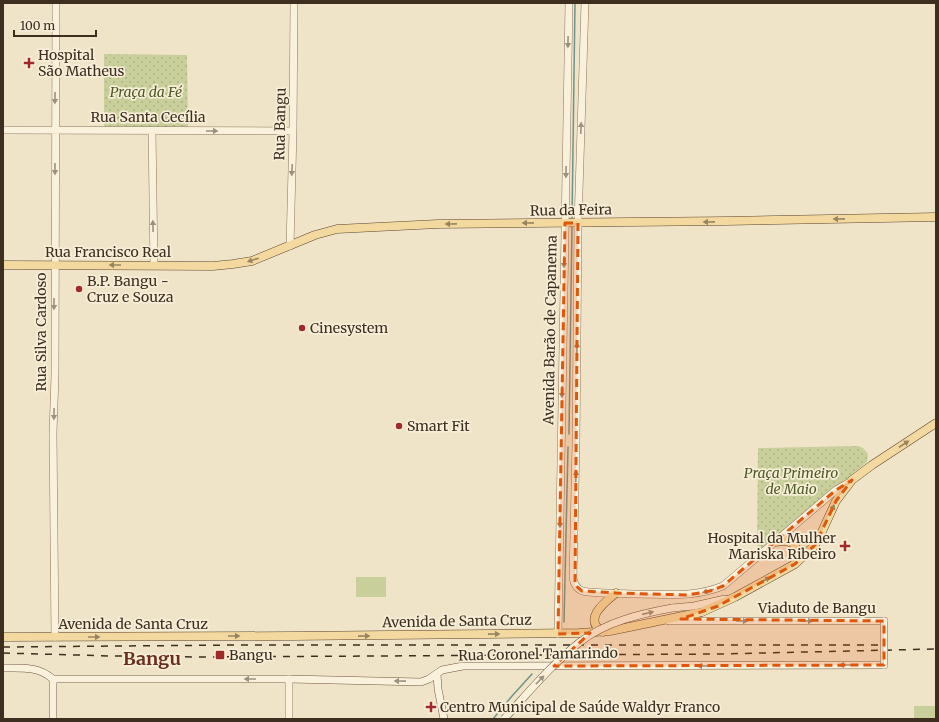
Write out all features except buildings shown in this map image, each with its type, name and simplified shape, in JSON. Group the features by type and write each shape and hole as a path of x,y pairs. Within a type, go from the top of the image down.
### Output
{"main road":[{"name":"Rua da Feira","path":"213,266 252,261 315,234 337,229 438,224 936,217"},
{"name":"Rua Francisco Real","path":"3,265 213,266"},
{"name":"Avenida de Santa Cruz","path":"3,637 558,634 603,632 702,612 735,597 795,564 815,544 836,501 852,480 936,423"},
{"path":"774,542 786,541 795,544 798,555 795,564"},
{"path":"603,632 598,629 595,624 597,611 600,606 616,593"}],"street":[{"name":"Rua Silva Cardoso","path":"55,637 53,433 55,375 54,265 56,3"},
{"name":"Rua Bangu","path":"290,246 294,131 294,3"},
{"name":"Avenida Barão de Capanema","path":"569,3 576,443 573,578 575,585"},
{"name":"Avenida Barão de Capanema","path":"558,634 572,223 585,3"},
{"name":"Rua Santa Cecília","path":"3,130 294,131"},
{"path":"152,131 154,265"},
{"name":"Avenida de Santa Cruz","path":"575,585 582,591 616,593 688,595 710,591 723,586 836,490 852,480"},
{"path":"504,719 561,659 580,642 601,629 621,620 645,613 694,606 735,597"},
{"name":"Viaduto de Bangu","path":"661,621 884,621 884,665 768,666"},
{"name":"Rua Coronel Tamarindo","path":"3,668 28,668 38,670 46,673 53,679 289,679 421,682 430,679 449,668 463,666 768,666"},
{"path":"437,674 438,689 444,719"},
{"path":"53,679 53,719"},
{"path":"289,679 289,719"}],"highlighted area":[{"path":"565,223 578,223 575,585 582,591 616,593 688,595 710,591 723,586 836,490 852,480 836,501 815,545 795,564 718,606 681,619 884,621 884,665 554,666 590,633 558,634"}],"green space":[{"name":"Praça da Fé","path":"104,54 187,55 188,130 104,130"},
{"name":"Praça Primeiro de Maio","path":"858,446 863,448 868,454 867,462 757,552 758,448"},
{"path":"356,577 386,577 386,597 356,597"},
{"path":"914,706 936,706 936,719 914,719"}],"waterway":[{"path":"572,219 575,3"},
{"path":"569,434 572,225"},
{"path":"564,622 568,447"},
{"path":"493,719 532,674"}],"railway":[{"path":"3,647 239,645 878,645"},
{"path":"3,653 203,657 719,654 936,649"}],"place":[{"name":"Hospital São Matheus","path":"29,63"},
{"name":"B.P. Bangu - Cruz e Souza","path":"79,289"},
{"name":"Cinesystem","path":"302,328"},
{"name":"Smart Fit","path":"399,426"},
{"name":"Hospital da Mulher Mariska Ribeiro","path":"845,546"},
{"name":"Bangu","path":"220,655"},
{"name":"Centro Municipal de Saúde Waldyr Franco","path":"431,707"}],"district":[{"name":"Bangu","path":"152,659"}]}
